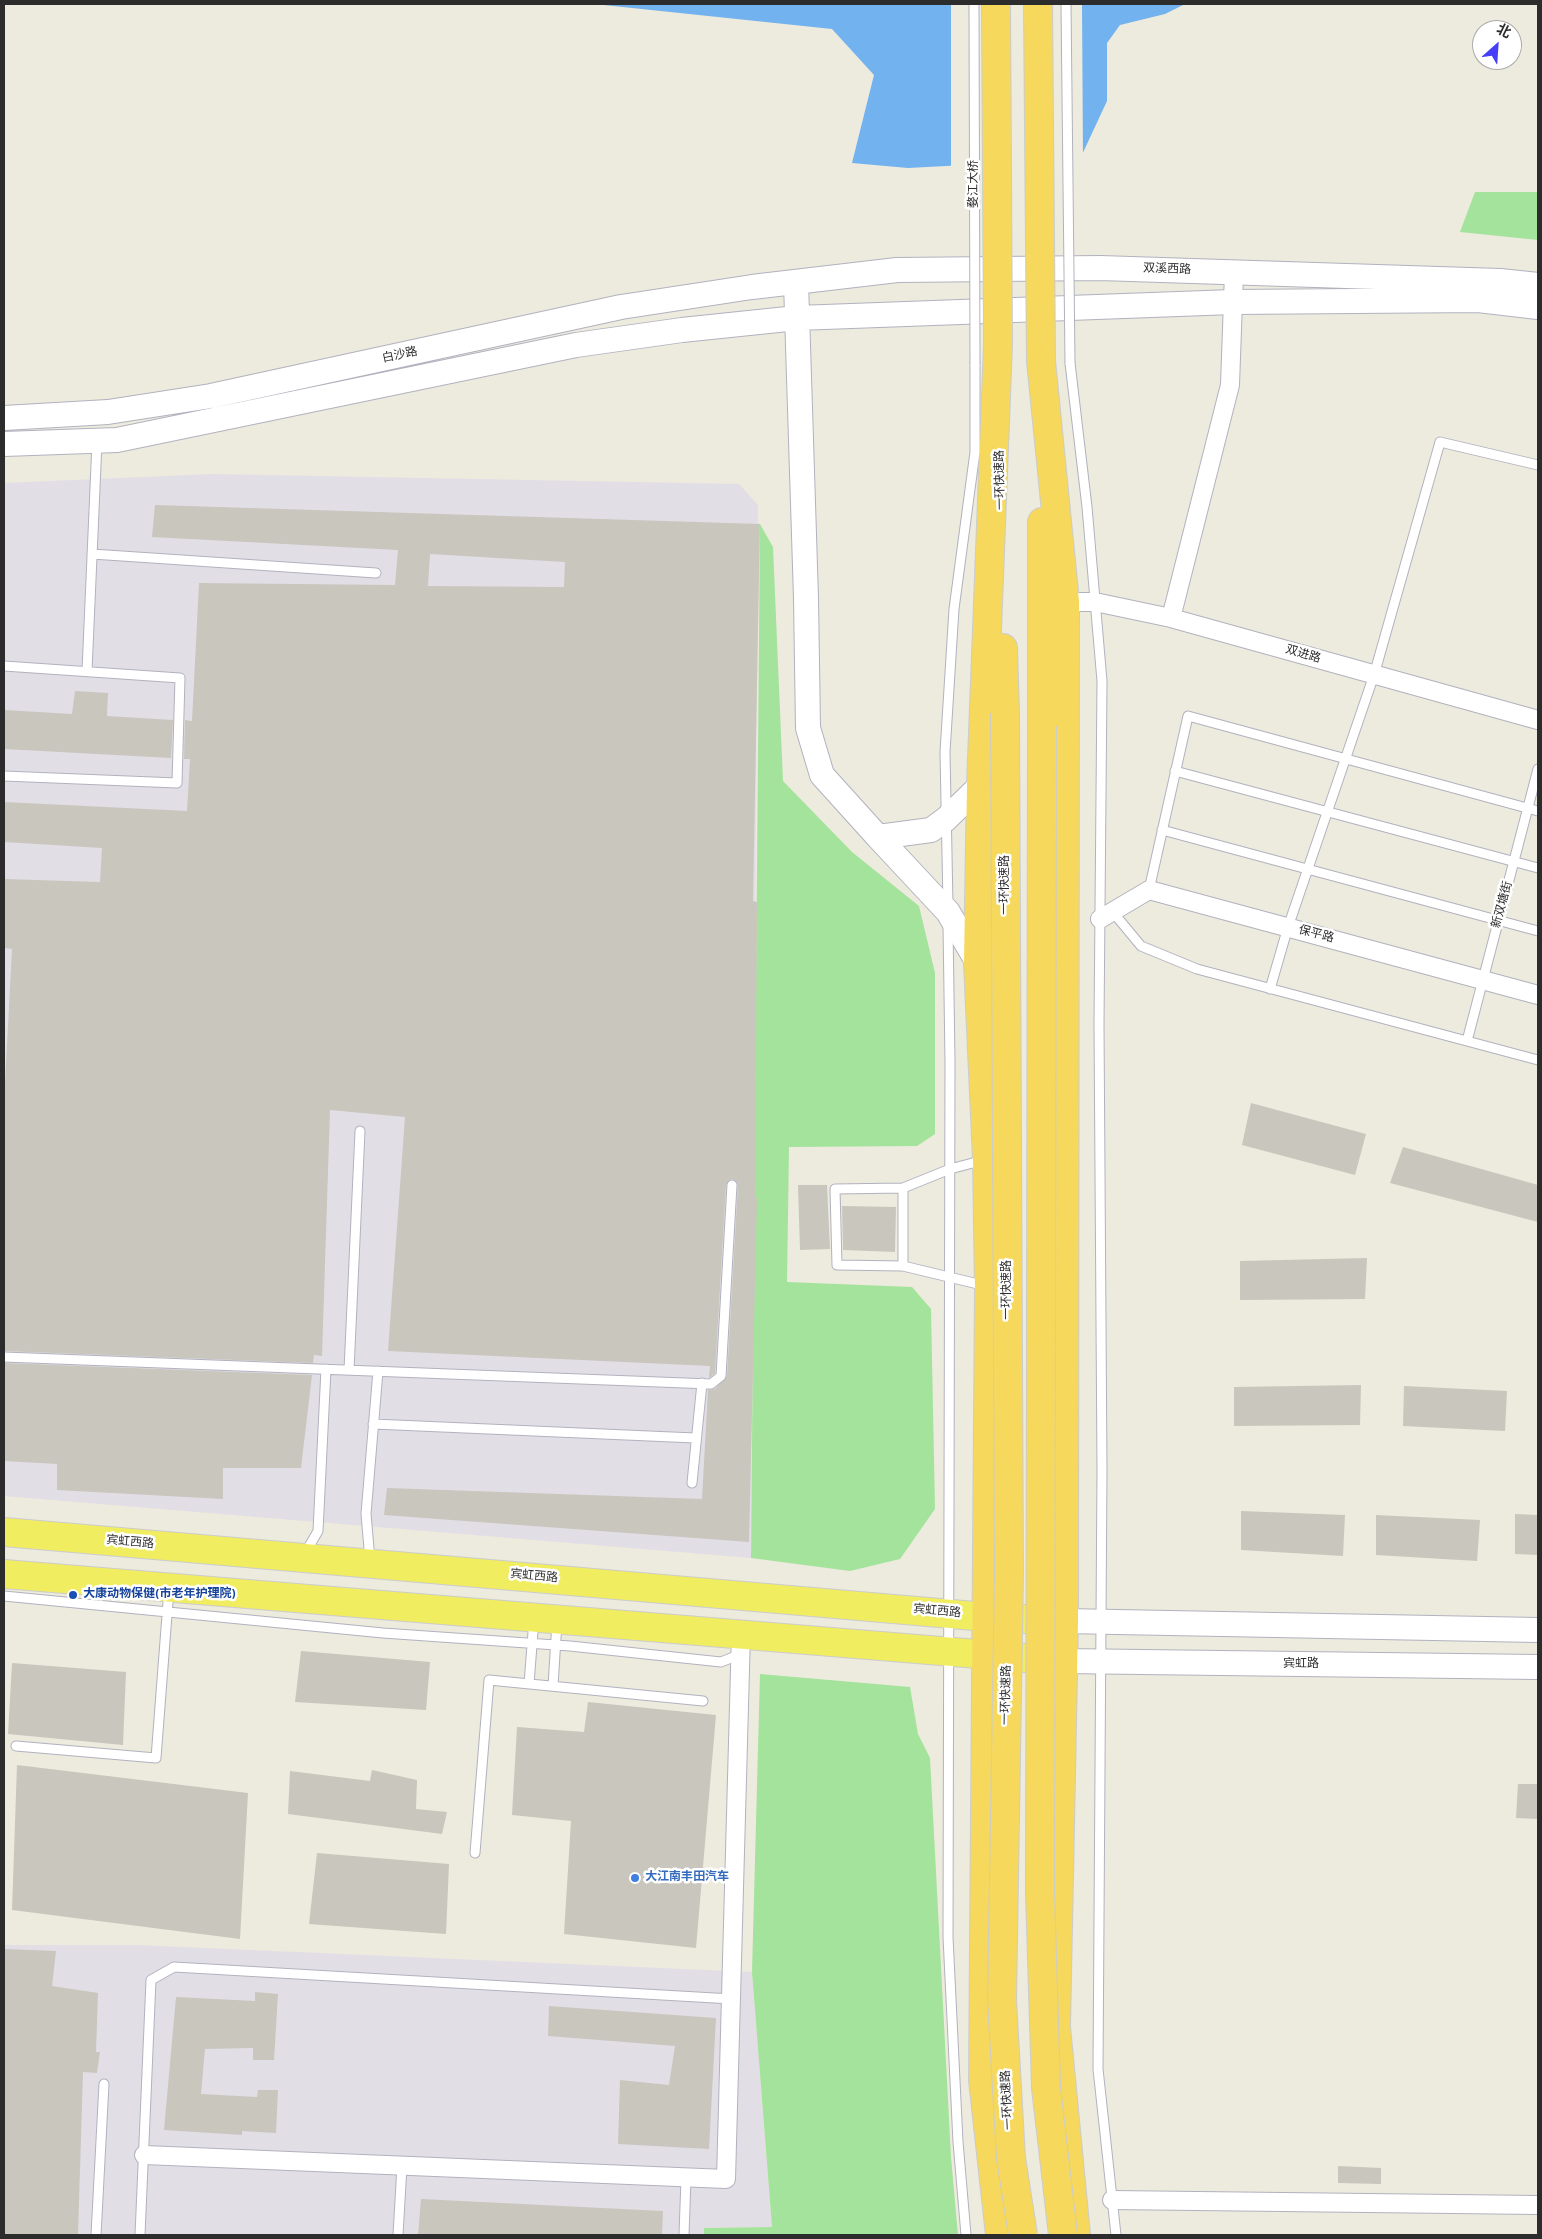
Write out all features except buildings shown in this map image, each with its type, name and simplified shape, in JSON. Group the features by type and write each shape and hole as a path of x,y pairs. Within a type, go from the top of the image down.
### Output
{"highway":[{"name":"婺江大桥","path":"996,4 998,344"},
{"path":"1038,4 1042,726 1040,1893 1046,2088 1063,2235"},
{"name":"一环快速路","path":"998,344 1005,713 1009,1573 1002,2000 1011,2158 1023,2235"},
{"path":"998,344 981,785 978,963 987,1159 989,1290 983,2080 1000,2235"},
{"path":"1041,361 1065,602 1064,1621 1056,2027 1076,2235"}],"main road":[{"name":"双溪西路","path":"796,282 897,270 1100,268 1500,280 1538,284"},
{"path":"796,282 806,589 808,728 822,775 948,912 978,963"},
{"name":"白沙路","path":"4,418 108,412 211,396 621,307 796,282"},
{"path":"797,318 1233,302 1478,300 1538,307"},
{"name":"白沙路","path":"4,444 117,440 576,345 682,330 797,318"},
{"path":"878,837 931,830 946,819 981,785"},
{"name":"宾虹西路","path":"4,1532 948,1613 1064,1621"},
{"path":"4,1574 168,1599 545,1631 741,1644 948,1650 986,1656 1063,1661"},
{"path":"1064,1621 1538,1630"},
{"name":"宾虹路","path":"1063,1661 1538,1667"}],"street":[{"path":"1171,618 1230,385 1234,273"},
{"name":"双进路","path":"1065,602 1095,602 1171,618 1538,720"},
{"path":"1106,915 1149,890"},
{"name":"保平路","path":"1149,890 1538,995"},
{"path":"144,2155 686,2178 726,2178 741,1644"},
{"path":"1112,2200 1538,2205"}],"lane":[{"name":"婺江大桥","path":"966,2235 958,2142 948,1937 950,1169 945,752 954,609 975,452 974,4"},
{"path":"1066,4 1070,363 1087,507 1102,681 1106,915 1098,2069 1116,2235"},
{"path":"87,672 97,441"},
{"path":"1270,989 1288,928 1374,675 1440,442 1538,465"},
{"path":"92,554 376,573"},
{"path":"4,666 180,678 177,783 4,776"},
{"path":"1149,890 1188,716 1345,757 1538,811"},
{"name":"新双塘街","path":"1467,1041 1538,768"},
{"path":"1175,771 1538,868"},
{"path":"1162,830 1538,931"},
{"path":"1106,915 1141,946 1197,969 1538,1060"},
{"path":"349,1370 360,1131"},
{"path":"987,1159 950,1169 904,1188 835,1190 837,1265 903,1266 978,1284 989,1290"},
{"path":"4,1357 711,1384 722,1376 732,1185"},
{"path":"903,1266 904,1188"},
{"path":"303,1558 318,1530 326,1369"},
{"path":"370,1563 366,1514 378,1371"},
{"path":"692,1483 702,1383"},
{"path":"374,1424 695,1438"},
{"path":"4,1596 168,1599 156,1758 16,1746"},
{"path":"528,1684 545,1631"},
{"path":"545,1631 553,1686"},
{"path":"475,1853 489,1680 703,1701"},
{"path":"140,2235 151,1980 174,1967 732,1999"},
{"path":"96,2235 104,2084"},
{"path":"398,2235 402,2166"},
{"path":"684,2235 686,2178"}],"shaded area":[{"path":"212,474 739,484 758,505 751,1558 4,1496 4,483"},
{"path":"4,1945 137,1945 752,1972 772,2227 704,2228 704,2235 4,2235"}],"green space":[{"path":"1475,192 1538,192 1538,240 1460,232"},
{"path":"760,524 773,547 783,781 852,852 919,906 935,973 935,1134 917,1146 789,1147 787,1282 912,1287 931,1309 935,1509 900,1559 850,1571 751,1558"},
{"path":"760,1674 910,1687 918,1734 930,1758 951,2157 958,2235 704,2235 704,2228 772,2227 752,1972"}],"water":[{"path":"594,4 1185,4 1165,14 1120,25 1107,43 1107,101 1080,159 908,168 852,163 874,75 832,29"}],"pier":[{"path":"951,4 1082,4 1083,161 951,168"}],"place":[{"name":"大康动物保健(市老年护理院)","path":"73,1595"},
{"name":"大江南丰田汽车","path":"635,1878"}]}
